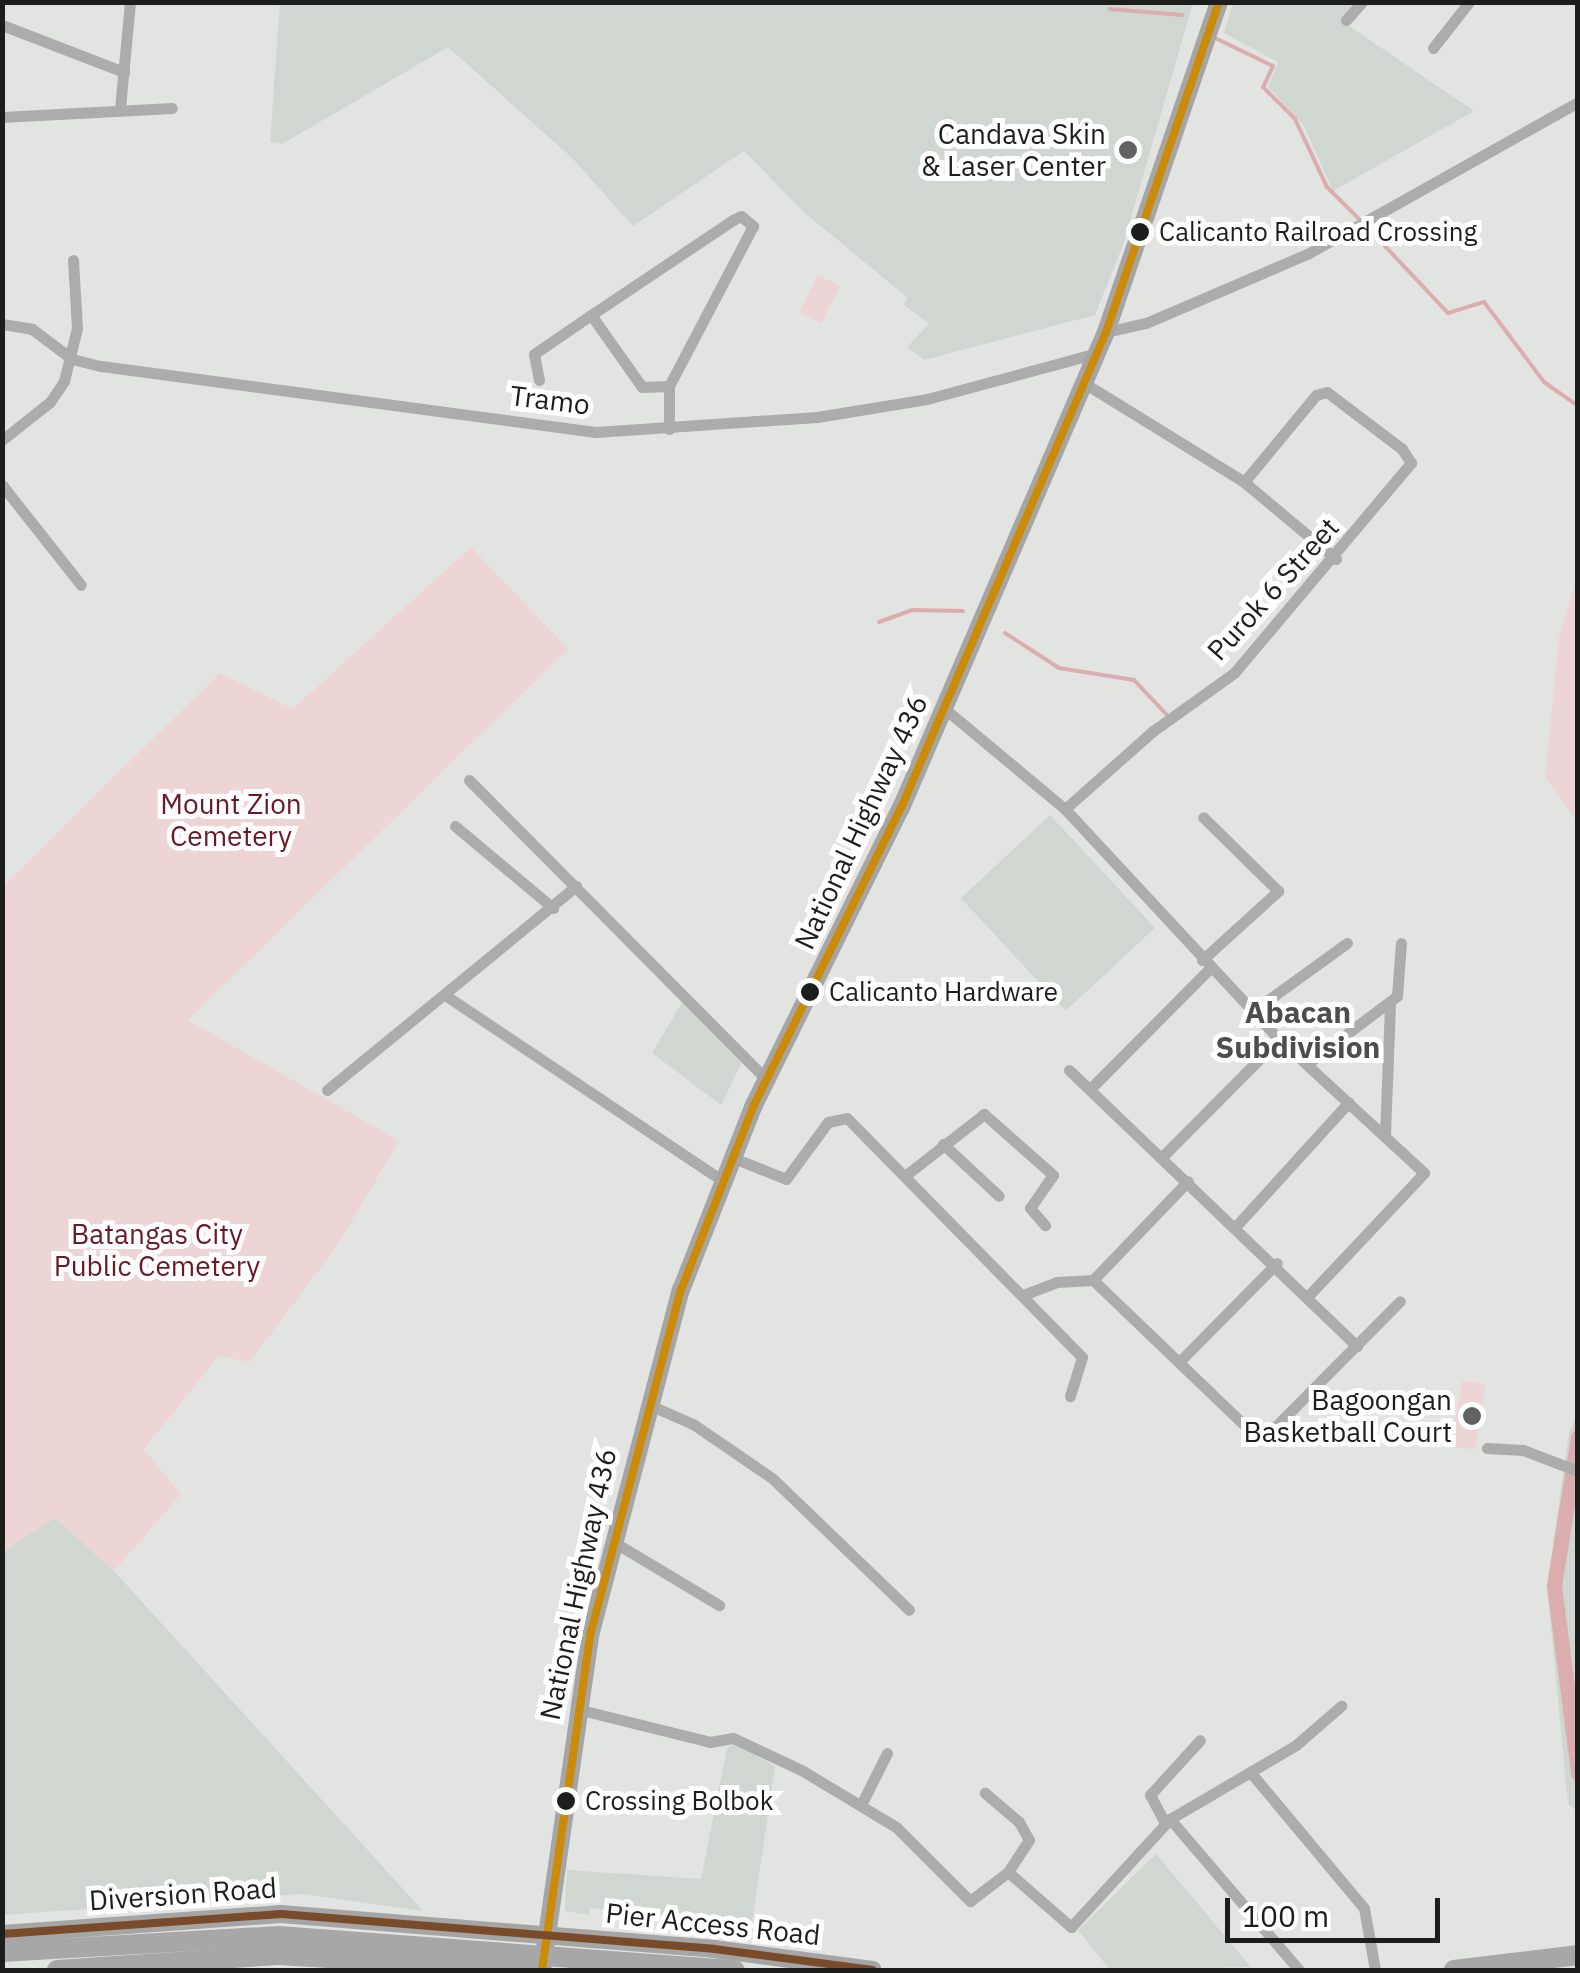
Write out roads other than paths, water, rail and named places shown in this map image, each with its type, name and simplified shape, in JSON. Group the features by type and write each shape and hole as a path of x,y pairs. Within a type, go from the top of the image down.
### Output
{"highway":[{"path":"2,1952 279,1936 734,1970"},
{"path":"1454,1970 1578,1955"},
{"path":"58,1970 278,1956 528,1970"}],"main road":[{"name":"National Highway 436","path":"542,1970 577,1709 612,1541 647,1404 721,1180 945,709 1106,332 1218,2"},
{"name":"Diversion Road","path":"2,1934 281,1914 546,1936"},
{"name":"Pier Access Road","path":"546,1936 873,1970"}],"street":[{"path":"120,108 130,2"},
{"path":"1346,20 1362,2"},
{"path":"1432,48 1469,2"},
{"path":"2,26 124,72"},
{"path":"1106,332 1146,323 1309,254 1578,102"},
{"path":"2,117 172,108"},
{"path":"539,380 534,354 733,220 751,223 670,386 669,429"},
{"path":"2,440 56,394 72,359 73,260"},
{"path":"591,315 642,387 670,386"},
{"name":"Tramo","path":"2,324 32,329 72,359 428,413 596,432 767,424 927,399 1097,352"},
{"path":"1084,382 1244,482 1336,559"},
{"name":"Purok 6 Street","path":"1065,809 1153,730 1221,685 1336,559 1411,463 1402,449 1327,392 1316,395 1244,482"},
{"path":"2,485 8,503 81,585"},
{"path":"945,709 1065,809 1279,1039 1424,1173 1309,1295"},
{"path":"469,780 766,1080"},
{"path":"1091,1088 1278,892 1203,817"},
{"path":"454,826 553,908"},
{"path":"327,1090 576,886"},
{"path":"1253,1011 1348,943"},
{"path":"1307,1064 1397,996 1400,943"},
{"path":"445,995 721,1180"},
{"path":"1385,1134 1390,1004"},
{"path":"1163,1156 1279,1039"},
{"path":"1069,1070 1277,1262 1357,1346"},
{"path":"1237,1224 1349,1102"},
{"path":"906,1175 980,1114 992,1117 1053,1175 1030,1208 1045,1225"},
{"path":"731,1157 786,1179 828,1122 843,1118 906,1175 1082,1357 1070,1396"},
{"path":"944,1144 998,1196"},
{"path":"1023,1294 1057,1282 1093,1280 1188,1181"},
{"path":"1179,1362 1277,1262"},
{"path":"1093,1280 1263,1437 1400,1301"},
{"path":"647,1404 693,1424 772,1478 908,1610"},
{"path":"1487,1448 1522,1450 1572,1469"},
{"path":"612,1541 719,1604"},
{"path":"1008,1872 1071,1927 1167,1821 1251,1773 1342,1706"},
{"path":"577,1709 710,1742 733,1738 861,1805 908,1836 970,1901 1008,1872 1027,1847 1028,1834 985,1793"},
{"path":"1200,1740 1150,1795 1167,1821 1300,1970"},
{"path":"861,1805 887,1753"},
{"path":"1251,1773 1364,1908 1376,1970"}],"waterway":[{"path":"1110,9 1182,15"},
{"path":"1217,39 1273,66 1263,87 1295,119 1327,187 1358,218"},
{"path":"1366,226 1448,313 1484,302 1544,382 1578,406"},
{"path":"879,622 912,610 963,611"},
{"path":"1005,633 1059,668 1134,680 1166,714"},
{"path":"1578,1437 1554,1585 1578,1773"}],"place":[{"name":"Candava Skin & Laser Center","path":"1128,150"},
{"name":"Calicanto Railroad Crossing","path":"1140,232"},
{"name":"Calicanto Hardware","path":"810,992"},
{"name":"Bagoongan Basketball Court","path":"1472,1416"},
{"name":"Crossing Bolbok","path":"566,1801"}],"district":[{"name":"Abacan Subdivision","path":"1298,1029"}],"park label":[{"name":"Mount Zion Cemetery","path":"231,820"},
{"name":"Batangas City Public Cemetery","path":"157,1250"}]}
